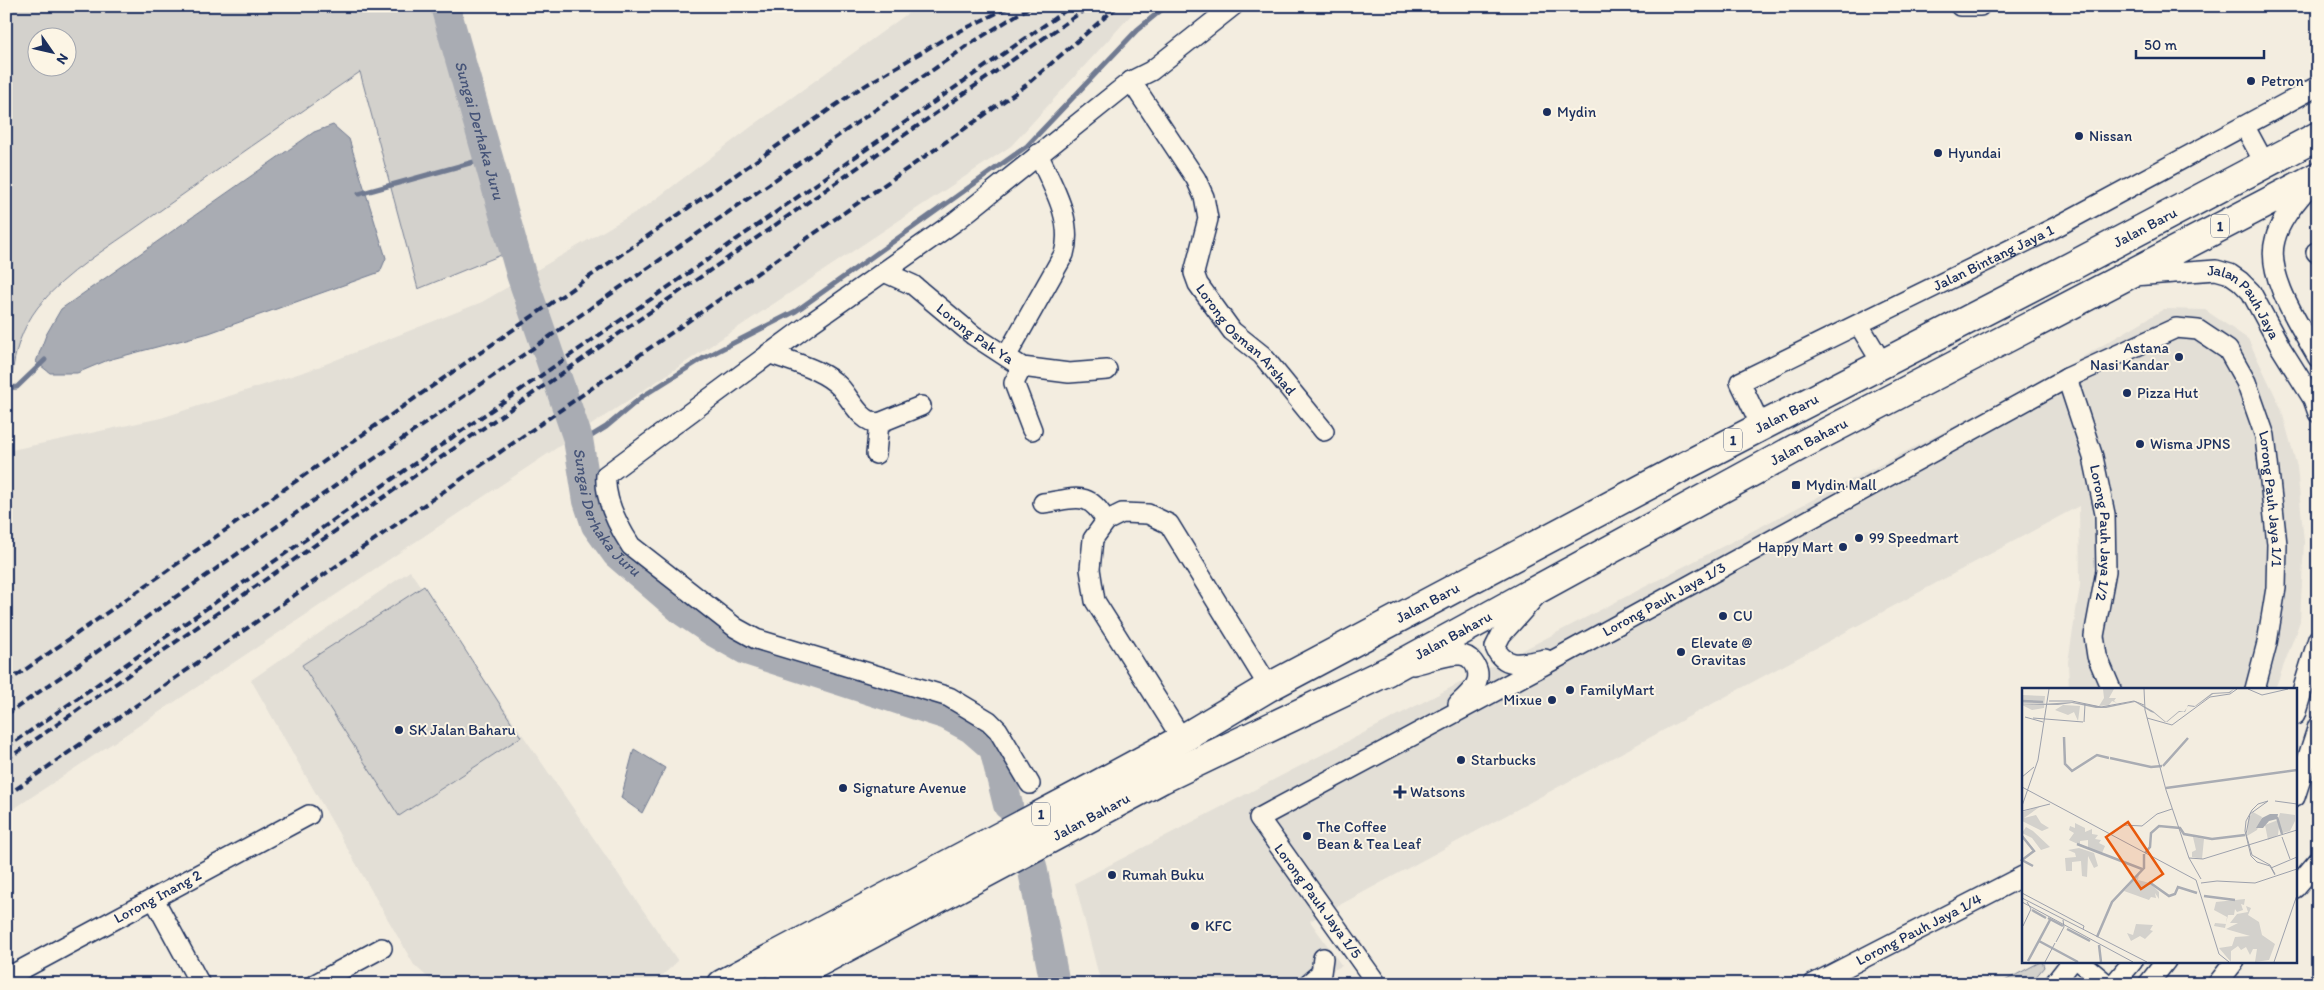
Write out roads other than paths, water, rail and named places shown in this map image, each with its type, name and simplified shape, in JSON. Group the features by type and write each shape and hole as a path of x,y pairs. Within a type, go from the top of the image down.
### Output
{"highway":[{"name":"Jalan Baru","path":"1158,767 1182,739 1269,687 1761,426 2318,136"},
{"name":"1","path":"2123,276 2317,177"},
{"name":"Jalan Baharu","path":"722,984 928,873 1158,767 1388,671 1543,588 1783,455 2123,276"},
{"name":"Jalan Baharu","path":"778,984 945,895 1158,767"}],"street":[{"path":"1030,784 998,730 990,721 949,697 756,639 736,628 631,546 620,529 605,488 606,475 769,353 956,221 1131,81 1151,71 1233,6"},
{"path":"1960,6 1980,6"},
{"name":"Lorong Osman Arshad","path":"1131,81 1196,179 1204,197 1208,219 1194,273 1198,284 1232,331 1262,355 1324,431"},
{"name":"Jalan Bintang Jaya 1","path":"1761,426 1740,382 2054,228 2245,127 2318,86"},
{"path":"2245,127 2265,164"},
{"path":"1007,355 1064,254 1068,242 1068,230 1057,194 1038,154"},
{"name":"Jalan Pauh Jaya","path":"2317,177 2285,218 2275,240 2273,256 2280,287 2318,358"},
{"name":"Jalan Pauh Jaya","path":"2123,276 2216,270 2240,281 2251,292 2281,348 2313,399 2318,412"},
{"name":"Lorong Pak Ya","path":"884,272 913,285 973,335 1007,355 1022,367 1070,373 1107,370"},
{"path":"1859,325 1882,363"},
{"name":"Lorong Pauh Jaya 1/3","path":"1259,818 1559,657 2067,378 2176,328 2198,330"},
{"name":"Lorong Pauh Jaya 1/1","path":"2198,330 2213,338 2228,350 2246,382 2265,436 2277,544 2276,588 2267,643 2255,688"},
{"path":"769,353 839,385 863,416 873,423 879,423 921,406"},
{"path":"1022,367 1014,384 1032,430"},
{"name":"Lorong Pauh Jaya 1/2","path":"2067,378 2095,466 2105,514 2106,570 2094,636 2097,656 2111,688"},
{"path":"876,454 879,423"},
{"path":"1043,503 1083,498 1097,506 1106,521"},
{"path":"1182,739 1096,601 1090,569 1093,539 1106,521 1122,513 1148,514 1170,524 1269,687"},
{"path":"1543,588 1501,635 1495,647 1499,657 1507,662 1525,663 1559,657"},
{"path":"2296,712 2318,640"},
{"path":"1388,671 1460,654 1471,658 1478,668 1478,678 1474,689 1447,716"},
{"path":"2296,794 2318,726"},
{"name":"Lorong Inang 2","path":"6,978 309,815"},
{"name":"Lorong Pauh Jaya 1/5","path":"1259,818 1377,984"},
{"path":"2296,887 2318,861"},
{"name":"Lorong Pauh Jaya 1/4","path":"1814,984 2022,877"},
{"path":"154,899 200,984"},
{"path":"315,984 382,948"},
{"path":"1308,984 1321,973 1323,958"},
{"path":"2054,984 2071,962"},
{"path":"2080,962 2107,984"},
{"path":"2148,984 2165,962"},
{"path":"2217,984 2234,962"},
{"path":"2114,984 2129,963"}],"waterway":[{"name":"Sungai Derhaka Juru","path":"445,6 521,274 578,439 588,501 596,525 617,554 683,611 714,632 746,650 947,715 971,728 994,748 1008,805"},
{"path":"578,439 588,438 606,427 643,396 702,359 796,311 1027,146 1137,30 1166,6"},
{"path":"359,194 488,158"},
{"path":"6,388 17,387 45,360"},
{"name":"Sungai Derhaka Juru","path":"1032,866 1055,984"}],"railway":[{"path":"6,683 856,91 944,39 1011,6"},
{"path":"6,715 970,44 1031,6"},
{"path":"6,748 1072,6"},
{"path":"6,760 1090,6"},
{"path":"6,796 983,116 1025,86 1118,6"}],"place":[{"name":"Petron","path":"2251,81"},
{"name":"Mydin","path":"1547,112"},
{"name":"Nissan","path":"2079,136"},
{"name":"Hyundai","path":"1938,153"},
{"name":"Astana Nasi Kandar","path":"2179,357"},
{"name":"Pizza Hut","path":"2127,393"},
{"name":"Wisma JPNS","path":"2140,444"},
{"name":"Mydin Mall","path":"1796,485"},
{"name":"99 Speedmart","path":"1859,538"},
{"name":"Happy Mart","path":"1843,547"},
{"name":"CU","path":"1723,616"},
{"name":"Elevate @ Gravitas","path":"1681,652"},
{"name":"FamilyMart","path":"1570,690"},
{"name":"Mixue","path":"1552,700"},
{"name":"SK Jalan Baharu","path":"399,730"},
{"name":"Starbucks","path":"1461,760"},
{"name":"Signature Avenue","path":"843,788"},
{"name":"Watsons","path":"1400,792"},
{"name":"The Coffee Bean & Tea Leaf","path":"1307,836"},
{"name":"Rumah Buku","path":"1112,875"},
{"name":"KFC","path":"1195,926"}]}
